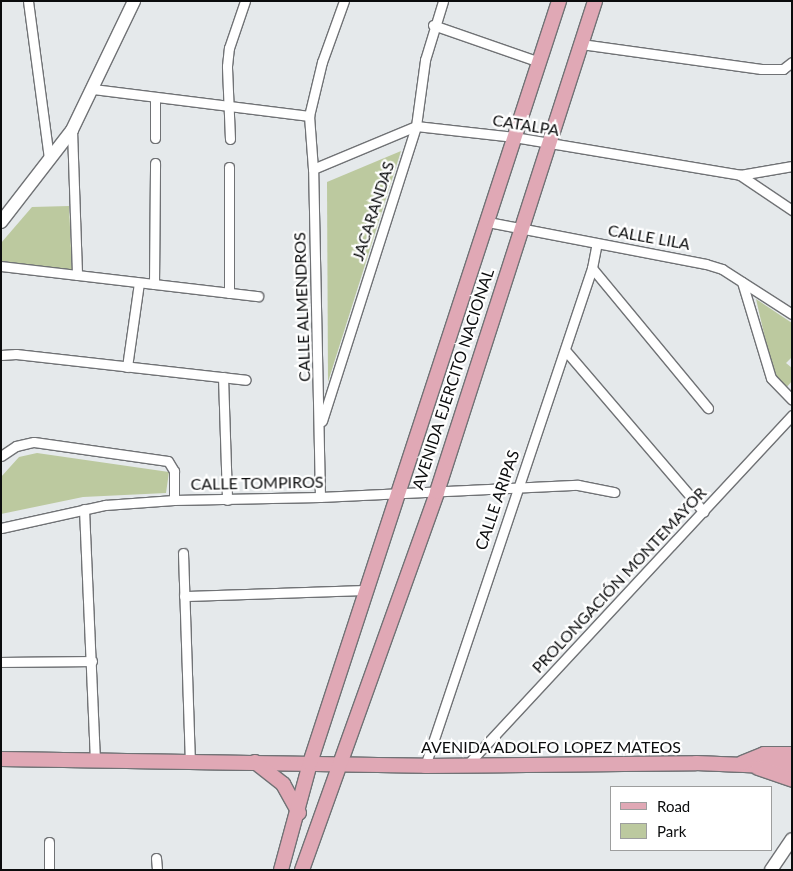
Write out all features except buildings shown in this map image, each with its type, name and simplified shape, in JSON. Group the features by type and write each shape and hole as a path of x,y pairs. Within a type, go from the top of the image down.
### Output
{"main road":[{"name":"AVENIDA EJERCITO NACIONAL","path":"282,869 299,813 310,763 488,222 558,1"},
{"name":"AVENIDA EJERCITO NACIONAL","path":"302,870 337,765 367,691 436,492 519,229 595,1"},
{"path":"734,764 764,754 792,754"},
{"name":"AVENIDA ADOLFO LOPEZ MATEOS","path":"1,759 254,761 337,765 425,766 734,764 792,767"},
{"path":"254,761 284,784 299,813"},
{"path":"752,766 792,780"}],"street":[{"path":"28,1 49,158"},
{"path":"1,222 5,210 72,130 134,1"},
{"path":"230,139 227,107 229,48 245,1"},
{"name":"CALLE ALMENDROS","path":"320,497 313,169 309,116 322,62 344,1"},
{"name":"JACARANDAS","path":"320,428 416,126 433,25 443,1"},
{"path":"433,25 539,62"},
{"path":"581,44 761,69 783,69 792,62"},
{"path":"93,89 309,116"},
{"path":"155,97 155,138"},
{"name":"CATALPA","path":"313,169 416,126 514,137 740,175"},
{"path":"72,130 77,275"},
{"path":"154,284 155,162"},
{"path":"740,175 792,166"},
{"path":"229,167 229,293"},
{"path":"740,175 792,210"},
{"name":"CALLE LILA","path":"488,222 706,264 742,282 792,314"},
{"name":"CALLE ARIPAS","path":"425,766 516,488 592,268 597,243"},
{"path":"1,266 258,296"},
{"path":"592,268 708,408"},
{"path":"742,282 771,378 792,400"},
{"path":"127,366 139,283"},
{"path":"565,350 704,512"},
{"path":"1,356 16,354 246,380"},
{"path":"223,377 227,500"},
{"name":"PROLONGACIÓN MONTEMAYOR","path":"467,765 704,512 792,415"},
{"path":"1,456 16,446 34,442 168,461 174,471 174,500"},
{"name":"CALLE TOMPIROS","path":"1,528 84,509 174,500 320,497 578,485 614,492"},
{"path":"84,509 95,760"},
{"path":"183,553 190,761"},
{"path":"184,596 368,590"},
{"path":"1,662 92,660"},
{"path":"771,870 792,839"},
{"path":"49,842 49,870"},
{"path":"156,858 157,870"}],"green space":[{"path":"401,151 328,382 327,182"},
{"path":"69,206 72,270 1,261 1,243 32,207"},
{"path":"756,299 792,323 792,357 786,363 792,368 792,381 786,388 774,377"},
{"path":"37,453 169,472 166,493 83,497 1,514 1,477 19,457"}]}
